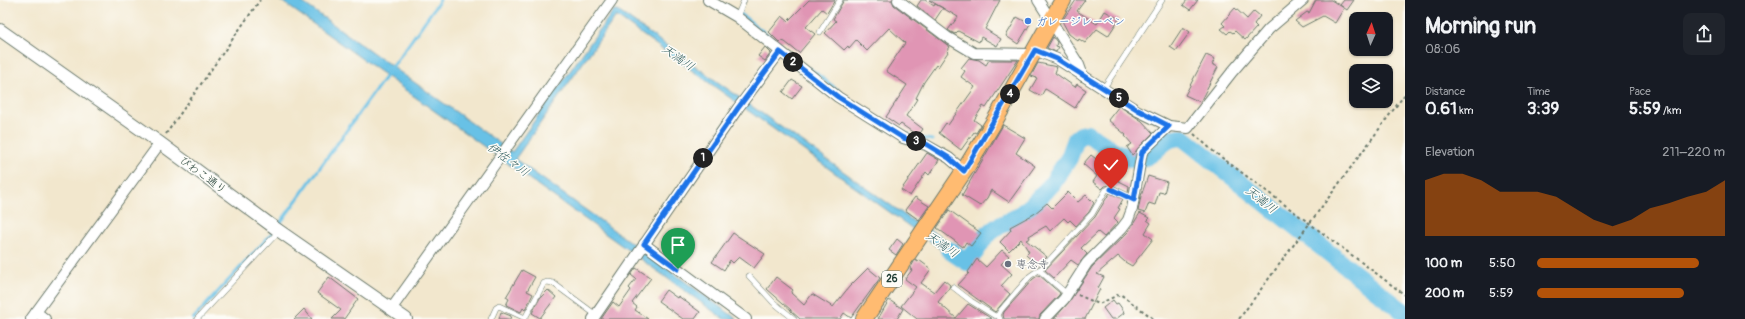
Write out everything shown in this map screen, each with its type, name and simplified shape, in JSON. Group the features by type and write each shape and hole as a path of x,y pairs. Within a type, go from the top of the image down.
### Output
{"main road":[{"name":"26","path":"864,319 964,171 1063,0"}],"street":[{"path":"392,308 612,0"},
{"path":"708,0 737,17 768,40 780,52 838,97 903,138 926,144 949,158 964,171"},
{"path":"898,0 947,37 974,53 1034,52 1057,59 1138,110 1169,126 1188,128 1232,72 1264,35 1302,0"},
{"path":"1038,0 1079,65 1083,76"},
{"name":"びわこ通り","path":"0,30 160,143 279,232 406,319"},
{"path":"594,317 745,98 780,52"},
{"path":"1045,319 1069,292 1087,262 1122,228 1128,220 1134,200 1140,159 1169,126"},
{"path":"44,319 33,316 160,143"},
{"path":"644,245 746,319"}],"lane":[{"path":"737,17 744,0"},
{"path":"820,32 840,0"},
{"path":"1103,89 1162,0"},
{"path":"953,286 978,305 999,317 1030,276 1039,270 1092,214 1106,190 1111,189 1134,200"},
{"path":"197,319 279,232"},
{"path":"1039,270 1069,292"},
{"path":"749,276 773,302 794,319"},
{"path":"491,319 496,308 499,306 525,318 544,283 547,282 553,283 594,317"}],"path":[{"path":"160,143 260,0"},
{"path":"1239,319 1405,94"},
{"path":"1188,128 1213,151 1405,295"},
{"path":"1069,292 1098,304 1120,294 1154,319"}],"water":[{"name":"伊佐々川","path":"280,0 299,0 512,152 613,11 618,11 920,226 938,234 973,263 968,270 616,16 515,159 737,319 724,319"}],"building":[{"path":"809,0 835,0 827,13 822,9 806,27 815,34 799,53 785,42 782,41 780,43 769,32 782,16 788,21"},
{"path":"844,0 892,0 894,5 950,47 938,67 936,65 924,82 916,98 917,99 906,116 923,129 918,136 901,124 899,126 886,117 907,85 886,71 905,43 889,28 867,51 856,40 849,48 848,46 844,50 825,33 836,21 833,19"},
{"path":"921,0 925,0 934,6 935,4 943,8 935,20 917,6"},
{"path":"929,0 1000,0 985,29 1001,39 997,46 981,37 979,42 958,31 955,34 948,30 958,17"},
{"path":"1076,0 1085,0 1077,11 1097,24 1105,11 1119,19 1108,36 1097,29 1085,43 1079,39 1078,41 1069,34 1062,21"},
{"path":"1187,0 1198,0 1190,10 1183,5"},
{"path":"1316,0 1331,0 1344,8 1335,23 1323,16 1302,27 1295,21 1307,12 1309,13"},
{"path":"1344,0 1354,0 1347,10 1340,5"},
{"path":"1235,8 1247,19 1254,11 1260,16 1254,24 1257,27 1245,40 1235,31 1233,33 1230,31 1227,34 1221,29 1225,26 1222,23"},
{"path":"1017,17 1030,24 1018,44 1006,36"},
{"path":"1183,27 1190,32 1176,51 1170,47"},
{"path":"1053,37 1057,42 1056,46 1059,47 1056,52 1047,48"},
{"path":"765,47 771,53 765,61 758,56"},
{"path":"1206,55 1215,59 1212,64 1218,67 1200,102 1185,95"},
{"path":"969,58 979,60 986,65 989,60 1018,60 986,108 983,106 974,120 981,125 961,150 939,133 946,123 948,125 975,87 961,77 965,71 961,68"},
{"path":"1038,63 1057,67 1055,73 1075,87 1077,84 1086,90 1075,108 1045,89 1041,96 1030,90 1037,78 1031,76"},
{"path":"792,80 802,86 792,99 783,92"},
{"path":"1119,106 1142,121 1153,133 1132,155 1127,147 1132,144 1125,136 1126,135 1108,120"},
{"path":"1003,125 1025,138 1016,153 1035,166 1009,202 991,190 987,198 980,206 962,195"},
{"path":"927,153 939,160 929,175 926,172 910,196 901,190"},
{"path":"1091,155 1104,165 1108,160 1120,169 1113,178 1129,186 1128,193 1112,185 1105,186 1102,189 1093,182 1097,176 1083,164"},
{"path":"1148,176 1167,182 1164,193 1159,192 1155,205 1149,203 1145,213 1138,211 1141,196"},
{"path":"1068,192 1078,202 1086,195 1094,203 1089,212 1076,226 1070,220 1068,222 1064,218 1050,231 1046,226 1029,236 1030,238 1026,240 1047,257 1038,266 1026,255 1029,252 1021,239 1009,251 1000,242 1011,230 1010,227 1034,214 1047,203 1052,208"},
{"path":"1110,193 1123,199 1118,208 1120,209 1114,218 1118,222 1104,237 1098,232 1081,248 1087,254 1078,265 1071,260 1054,278 1045,270 1095,217"},
{"path":"915,197 929,206 919,220 905,210"},
{"path":"949,210 981,233 971,246 966,242 963,247 937,228"},
{"path":"1140,213 1149,218 1147,220 1151,223 1145,233 1153,239 1132,266 1118,256 1097,274 1104,277 1098,288 1100,289 1085,319 1054,319 1069,302 1092,267 1129,231"},
{"path":"733,233 765,254 754,268 739,257 733,263 730,260 724,270 712,262"},
{"path":"897,239 903,244 896,255 889,250"},
{"path":"1002,250 1009,256 1001,264 1012,274 1001,286 1010,294 995,312 958,285 969,273 968,272 977,259 986,267"},
{"path":"915,260 918,262 919,260 931,269 921,283 934,292 944,280 950,285 938,302 956,318 968,304 992,319 917,319 901,306 916,287 905,279 912,270 910,269"},
{"path":"636,268 651,278 632,303 637,307 635,310 648,319 601,319 613,302 619,307 631,290 629,288 636,279 631,275"},
{"path":"868,268 880,278 851,318 844,313 840,319 800,319 767,289 776,277 793,290 791,293 804,305 812,294 833,307 849,287"},
{"path":"522,270 535,277 527,291 533,294 525,310 523,308 521,312 506,305 509,299 506,297"},
{"path":"1039,275 1060,293 1059,295 1040,315 1039,319 1004,319 1004,312 1033,279"},
{"path":"329,277 358,299 344,319 332,319 341,310 317,293"},
{"path":"548,290 556,297 540,318 532,313 540,298"},
{"path":"666,290 677,298 678,296 700,312 695,319 683,319 658,301"},
{"path":"889,300 903,309 897,319 878,319"},
{"path":"1113,300 1116,304 1118,303 1124,313 1116,319 1111,319 1103,308"},
{"path":"304,309 312,319 294,319"},
{"path":"501,312 511,316 510,319 499,319"}],"waterway":[{"path":"391,69 440,0"},
{"path":"738,12 779,44"},
{"path":"809,68 839,91"},
{"path":"278,226 388,73"},
{"path":"889,123 910,136"},
{"name":"天満川","path":"949,250 967,262 986,235 999,226 1017,217 1032,205 1052,184 1069,158 1076,139 1081,135 1087,134 1112,150 1129,158 1137,159 1146,157 1170,139 1182,137 1405,313"},
{"path":"919,138 932,140"},
{"path":"193,319 274,231"}],"place":[{"name":"ガレージレーベン","path":"1028,21"},
{"name":"専念寺","path":"1008,264"}],"route":[{"path":"678,269 644,244 738,108 780,52 838,97 903,138 926,144 949,158 964,171 1035,50 1045,54 1057,59 1138,110 1169,126 1141,154 1134,200 1111,189"}]}
